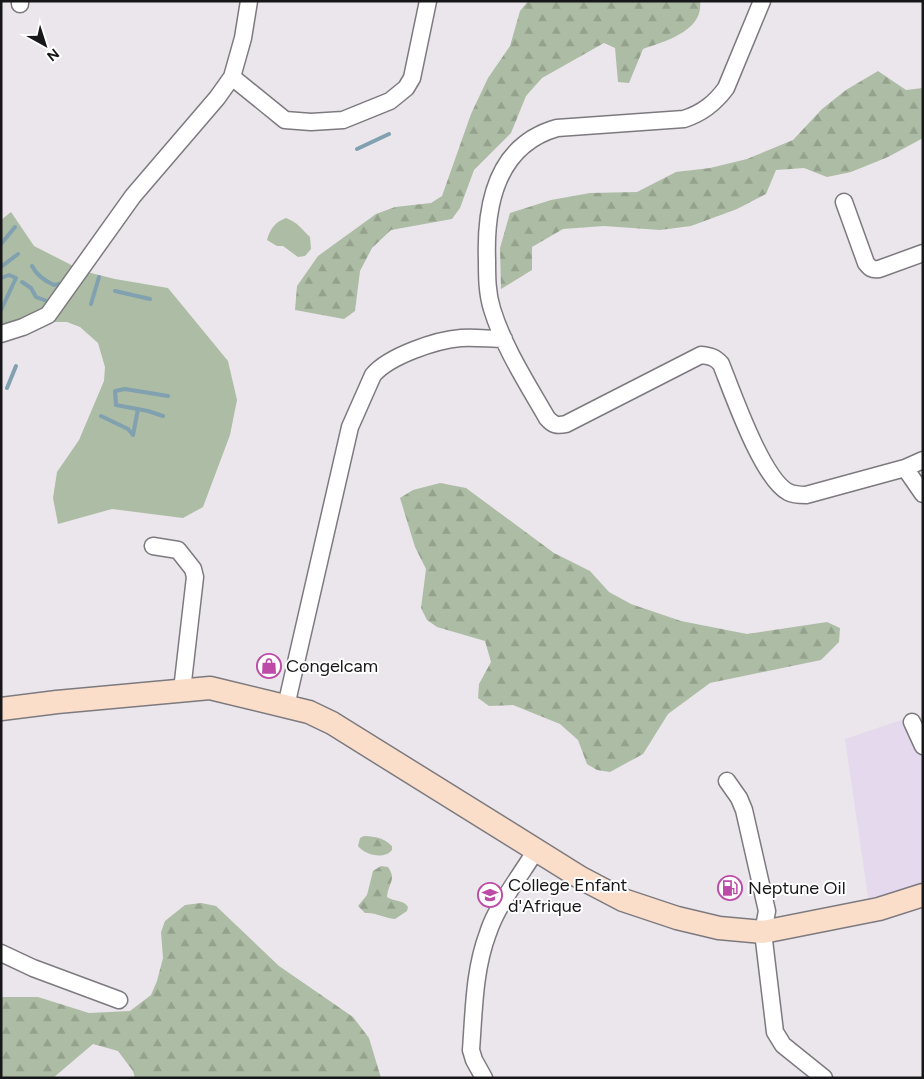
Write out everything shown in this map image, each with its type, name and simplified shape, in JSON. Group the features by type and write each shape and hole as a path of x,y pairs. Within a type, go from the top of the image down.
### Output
{"main road":[{"path":"1,709 210,688 309,712 332,723 581,878 623,900 677,918 719,928 763,932 879,909 923,895"}],"street":[{"path":"1,334 23,327 48,315 133,196 206,113 232,77 243,38 249,1"},
{"path":"232,77 285,120 311,122 343,120 390,101 406,88 412,78 428,1"},
{"path":"762,1 726,88 709,107 697,115 684,119 557,128 542,132 518,148 493,193 486,240 488,290 492,308 504,339 547,418 551,423 558,426 566,424 701,355 716,359 721,364 756,448 773,478 788,492 806,496 905,468 923,460"},
{"path":"844,202 866,263 874,270 923,253"},
{"path":"286,706 350,427 373,375 379,368 394,358 438,342 461,338 504,339"},
{"path":"905,468 923,494"},
{"path":"153,546 178,550 193,569 195,577 182,690"},
{"path":"912,722 923,746"},
{"path":"727,781 739,798 748,822 767,911 763,932 775,1032 783,1045 824,1078"},
{"path":"484,1078 471,1050 477,972 494,918 536,850"},
{"path":"1,953 33,968 119,1000"}],"shaded area":[{"path":"910,717 923,746 923,888 869,903 845,739"}],"green space":[{"path":"528,1 700,1 700,11 690,27 681,33 643,49 629,83 618,82 615,48 604,43 542,78 526,96 511,133 474,170 460,208 452,219 391,230 372,248 360,271 355,311 344,319 295,310 297,286 318,256 376,214 395,207 431,203 442,196 471,114 488,78 510,46 520,11"},
{"path":"878,71 906,90 923,88 923,138 888,157 851,172 827,177 804,168 776,170 766,194 737,209 691,226 660,230 604,226 563,229 532,247 532,270 501,289 500,248 510,213 551,200 590,193 637,192 676,172 710,168 747,159 793,140 822,109 846,90"},
{"path":"11,212 34,246 83,271 115,279 168,288 228,361 237,400 230,435 203,507 183,518 112,509 58,524 53,498 57,472 79,440 104,381 105,367 98,343 80,327 67,322 19,322 1,330 1,220"},
{"path":"286,218 297,224 310,237 311,249 305,256 298,257 283,246 277,246 267,240 274,226"},
{"path":"440,483 466,488 554,553 590,571 609,592 631,604 681,621 747,634 827,622 840,628 839,642 821,660 710,683 668,714 643,754 610,772 597,770 587,764 578,740 560,724 513,705 489,706 478,698 479,684 491,662 485,641 437,627 427,620 421,608 426,569 415,547 400,498 413,490"},
{"path":"364,836 382,839 392,846 392,850 380,856 365,852 358,846 360,838"},
{"path":"381,866 388,867 392,875 387,897 404,903 408,907 407,911 395,919 373,913 365,913 358,906 367,895 373,871"},
{"path":"201,903 216,906 279,966 353,1017 369,1038 381,1078 135,1078 133,1071 118,1051 93,1044 53,1078 1,1078 1,997 38,997 89,1013 130,1011 151,995 157,981 163,958 161,932 165,921 185,905"}],"waterway":[{"path":"357,149 389,134"},
{"path":"1,244 15,227"},
{"path":"1,267 18,254"},
{"path":"32,266 47,281 54,285 59,284 63,286"},
{"path":"1,278 9,275 16,278 1,310"},
{"path":"91,304 99,277"},
{"path":"22,282 31,288 36,297 52,303"},
{"path":"115,291 150,299"},
{"path":"7,388 16,366"},
{"path":"163,416 116,405 115,391 125,389 168,396"},
{"path":"101,416 128,429 133,435 138,409"}],"place":[{"name":"Congelcam","path":"269,666"},
{"name":"Neptune Oil","path":"730,888"},
{"name":"College Enfant d'Afrique","path":"490,895"}]}
